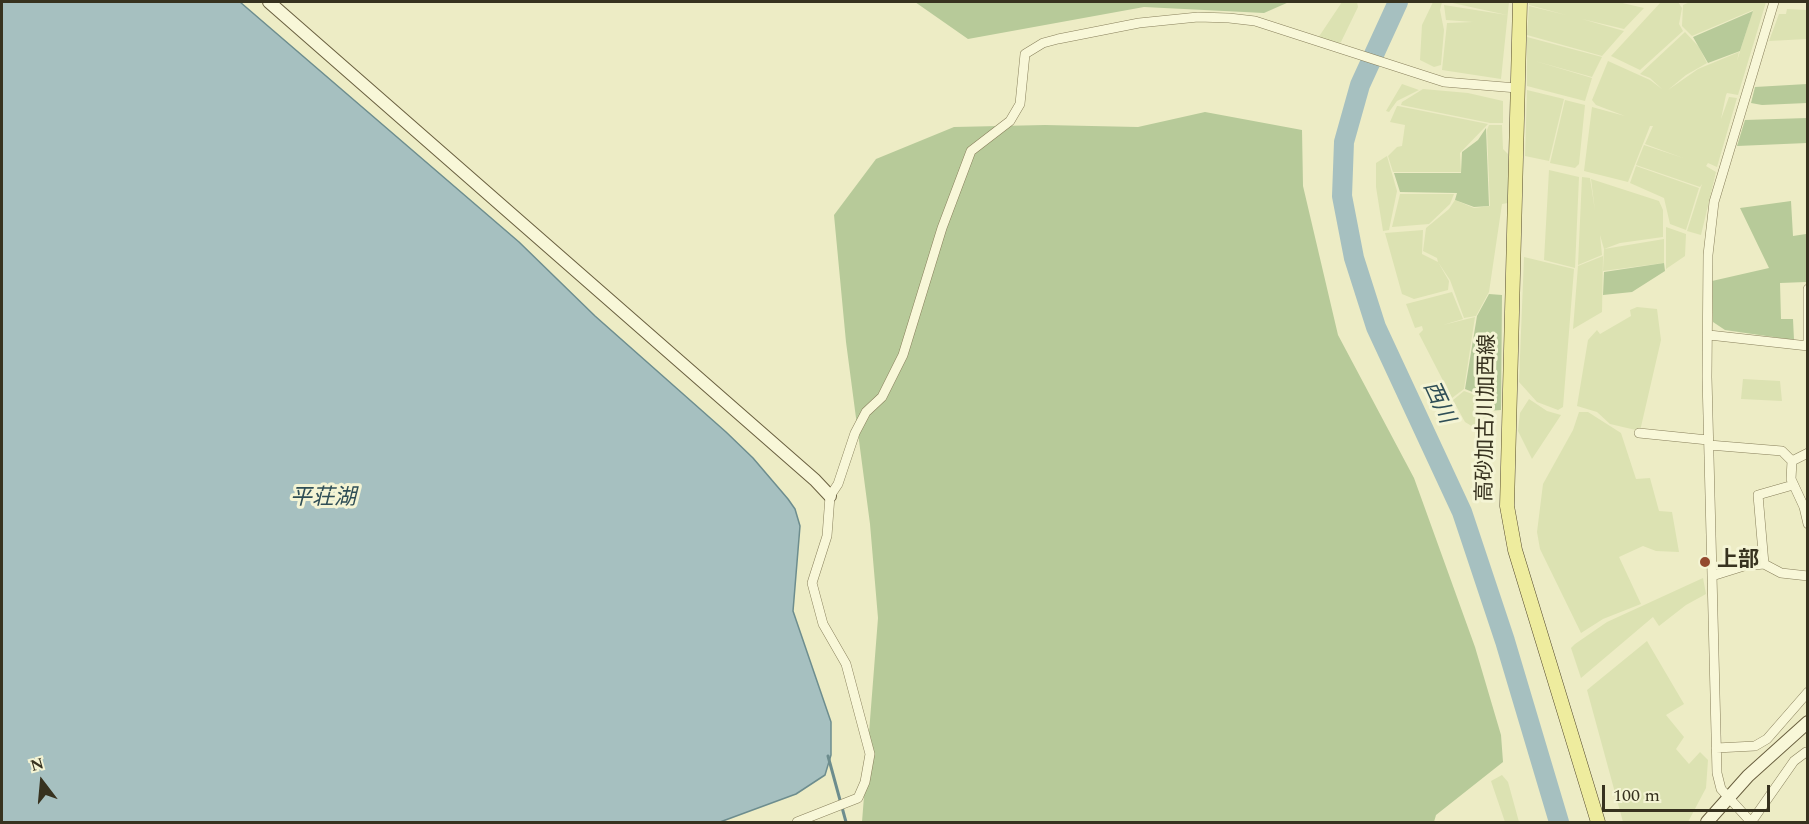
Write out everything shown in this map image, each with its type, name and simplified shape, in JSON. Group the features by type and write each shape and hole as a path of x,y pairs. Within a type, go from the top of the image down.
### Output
{"main road":[{"name":"高砂加古川加西線","path":"1520,2 1507,506 1515,550 1598,822"}],"street":[{"path":"269,2 807,472 830,496"},
{"path":"1774,2 1714,202 1708,255 1709,442 1718,782 1752,822 1794,761 1806,752"},
{"path":"797,822 858,798 865,782 870,754 846,664 823,624 812,583 827,536 830,496 838,484 866,412 882,397 903,355 942,228 971,151 1010,121 1020,104 1025,54 1058,39 1157,20 1198,17 1255,21 1444,82 1516,88"},
{"path":"1709,335 1808,346 1808,289"},
{"path":"1639,433 1782,451 1792,461 1792,484 1804,507 1808,524"},
{"path":"1792,461 1808,453"},
{"path":"1764,564 1758,495 1792,484"},
{"path":"1712,576 1744,566 1764,564 1781,573 1808,576"},
{"path":"1716,748 1755,746 1767,739 1808,692"},
{"path":"1707,822 1728,796 1808,722"}],"green space":[{"path":"915,2 1289,2 1264,13 1144,7 968,39"},
{"path":"1342,2 1357,2 1358,7 1341,42 1338,44 1318,38"},
{"path":"1433,2 1442,2 1440,10 1444,30 1441,65 1434,67 1420,60 1422,25"},
{"path":"1448,2 1509,2 1501,79 1442,70 1447,23 1473,22 1446,20 1444,5 1507,15"},
{"path":"1529,2 1618,2 1644,8 1624,29 1582,19 1624,31 1602,56 1527,35 1529,6 1566,15 1529,5"},
{"path":"1661,2 1678,2 1682,8 1679,24 1683,31 1640,70 1611,56"},
{"path":"1690,2 1766,2 1738,95 1727,93 1726,95 1721,119 1729,97 1737,98 1717,167 1708,163 1706,166 1716,172 1701,235 1687,231 1702,184 1700,187 1636,165 1644,145 1683,158 1645,144 1653,126 1650,126 1628,182 1584,171 1592,107 1625,116 1596,105 1592,100 1608,61 1650,80 1662,89 1650,78 1640,74 1685,32 1699,47 1707,63 1686,75 1668,90 1698,69 1739,52 1737,61 1753,10 1692,36 1682,26 1683,5"},
{"path":"1787,9 1807,10 1807,39 1769,41 1779,14 1786,14"},
{"path":"1753,11 1740,51 1708,63 1693,37"},
{"path":"1527,37 1602,57 1592,77 1535,61 1592,78 1585,101 1527,86"},
{"path":"1402,84 1419,90 1397,101 1389,112 1386,111"},
{"path":"1807,84 1807,103 1762,105 1751,103 1755,87"},
{"path":"1423,89 1468,93 1503,101 1503,123 1490,123 1401,105 1402,102"},
{"path":"1527,90 1564,99 1549,161 1525,156"},
{"path":"1565,100 1585,105 1579,164 1575,168 1550,163"},
{"path":"1397,106 1488,124 1460,153 1461,172 1393,172 1388,156 1397,147 1402,146 1405,125 1390,122"},
{"path":"1205,112 1302,130 1303,186 1338,335 1414,478 1475,647 1501,735 1503,762 1436,815 1434,822 862,822 878,618 870,524 846,342 834,215 876,159 954,127 1045,125 1138,127"},
{"path":"1807,118 1807,143 1737,146 1745,120"},
{"path":"1489,125 1502,125 1503,149 1508,154 1508,203 1502,204 1489,292 1476,316 1464,318 1450,280 1437,258 1423,251 1426,228 1449,209 1455,200 1474,208 1490,206 1487,130"},
{"path":"1486,128 1489,206 1474,207 1455,200 1457,193 1400,192 1394,173 1461,173 1462,152 1478,140"},
{"path":"1387,156 1397,191 1389,230 1383,231 1376,187 1376,163"},
{"path":"1636,166 1699,188 1686,230 1670,224 1664,198 1630,183"},
{"path":"1549,170 1579,177 1575,268 1544,260"},
{"path":"1582,177 1590,178 1595,211 1591,179 1659,201 1663,210 1663,237 1620,243 1604,249 1600,235 1602,255 1578,265"},
{"path":"1400,194 1454,194 1450,204 1429,224 1392,227"},
{"path":"1791,201 1793,236 1806,234 1808,229 1806,282 1780,283 1781,319 1793,319 1794,340 1725,330 1713,322 1712,281 1769,268 1740,208"},
{"path":"1666,227 1686,234 1685,256 1666,269"},
{"path":"1423,230 1422,254 1438,262 1449,281 1448,290 1414,299 1402,294 1385,233"},
{"path":"1664,239 1664,263 1603,271 1604,249"},
{"path":"1603,256 1602,312 1573,329 1578,266"},
{"path":"1524,257 1574,269 1563,407 1558,410 1537,402 1519,382"},
{"path":"1664,263 1665,271 1632,292 1603,295 1604,272"},
{"path":"1452,292 1463,319 1443,325 1475,317 1464,389 1452,398 1419,334 1423,330 1422,326 1415,328 1406,304"},
{"path":"1489,294 1502,295 1501,410 1488,411 1485,397 1465,389 1477,316"},
{"path":"1637,307 1657,309 1661,340 1640,431 1610,424 1597,412 1577,406 1588,340 1597,330 1600,334 1631,316 1630,310"},
{"path":"1743,379 1780,381 1782,401 1741,399"},
{"path":"1464,391 1484,398 1488,416 1475,428 1465,422 1453,400"},
{"path":"1529,399 1547,411 1561,415 1532,459 1518,431 1520,413"},
{"path":"1579,412 1588,412 1621,433 1636,479 1650,478 1659,511 1672,512 1679,552 1656,551 1643,546 1619,557 1641,604 1603,619 1581,633 1540,549 1537,532 1543,484 1573,430"},
{"path":"1703,578 1706,594 1686,605 1659,626 1653,617 1581,678 1571,648 1575,644 1607,622"},
{"path":"1647,641 1684,704 1666,715 1684,737 1676,749 1689,764 1700,752 1708,760 1706,788 1688,822 1623,822 1587,690"},
{"path":"1502,775 1508,782 1519,822 1505,822 1491,781"}],"water":[{"name":"平荘湖","path":"2,2 240,2 519,242 595,316 726,432 753,458 788,499 795,509 800,526 793,611 831,722 831,755 825,775 796,794 720,822 2,822"}],"waterway":[{"name":"西川","path":"1398,2 1360,85 1344,142 1342,196 1354,258 1376,327 1462,512 1505,641 1559,822"},
{"path":"828,756 846,822"}],"place":[{"name":"上部","path":"1705,562"}]}
